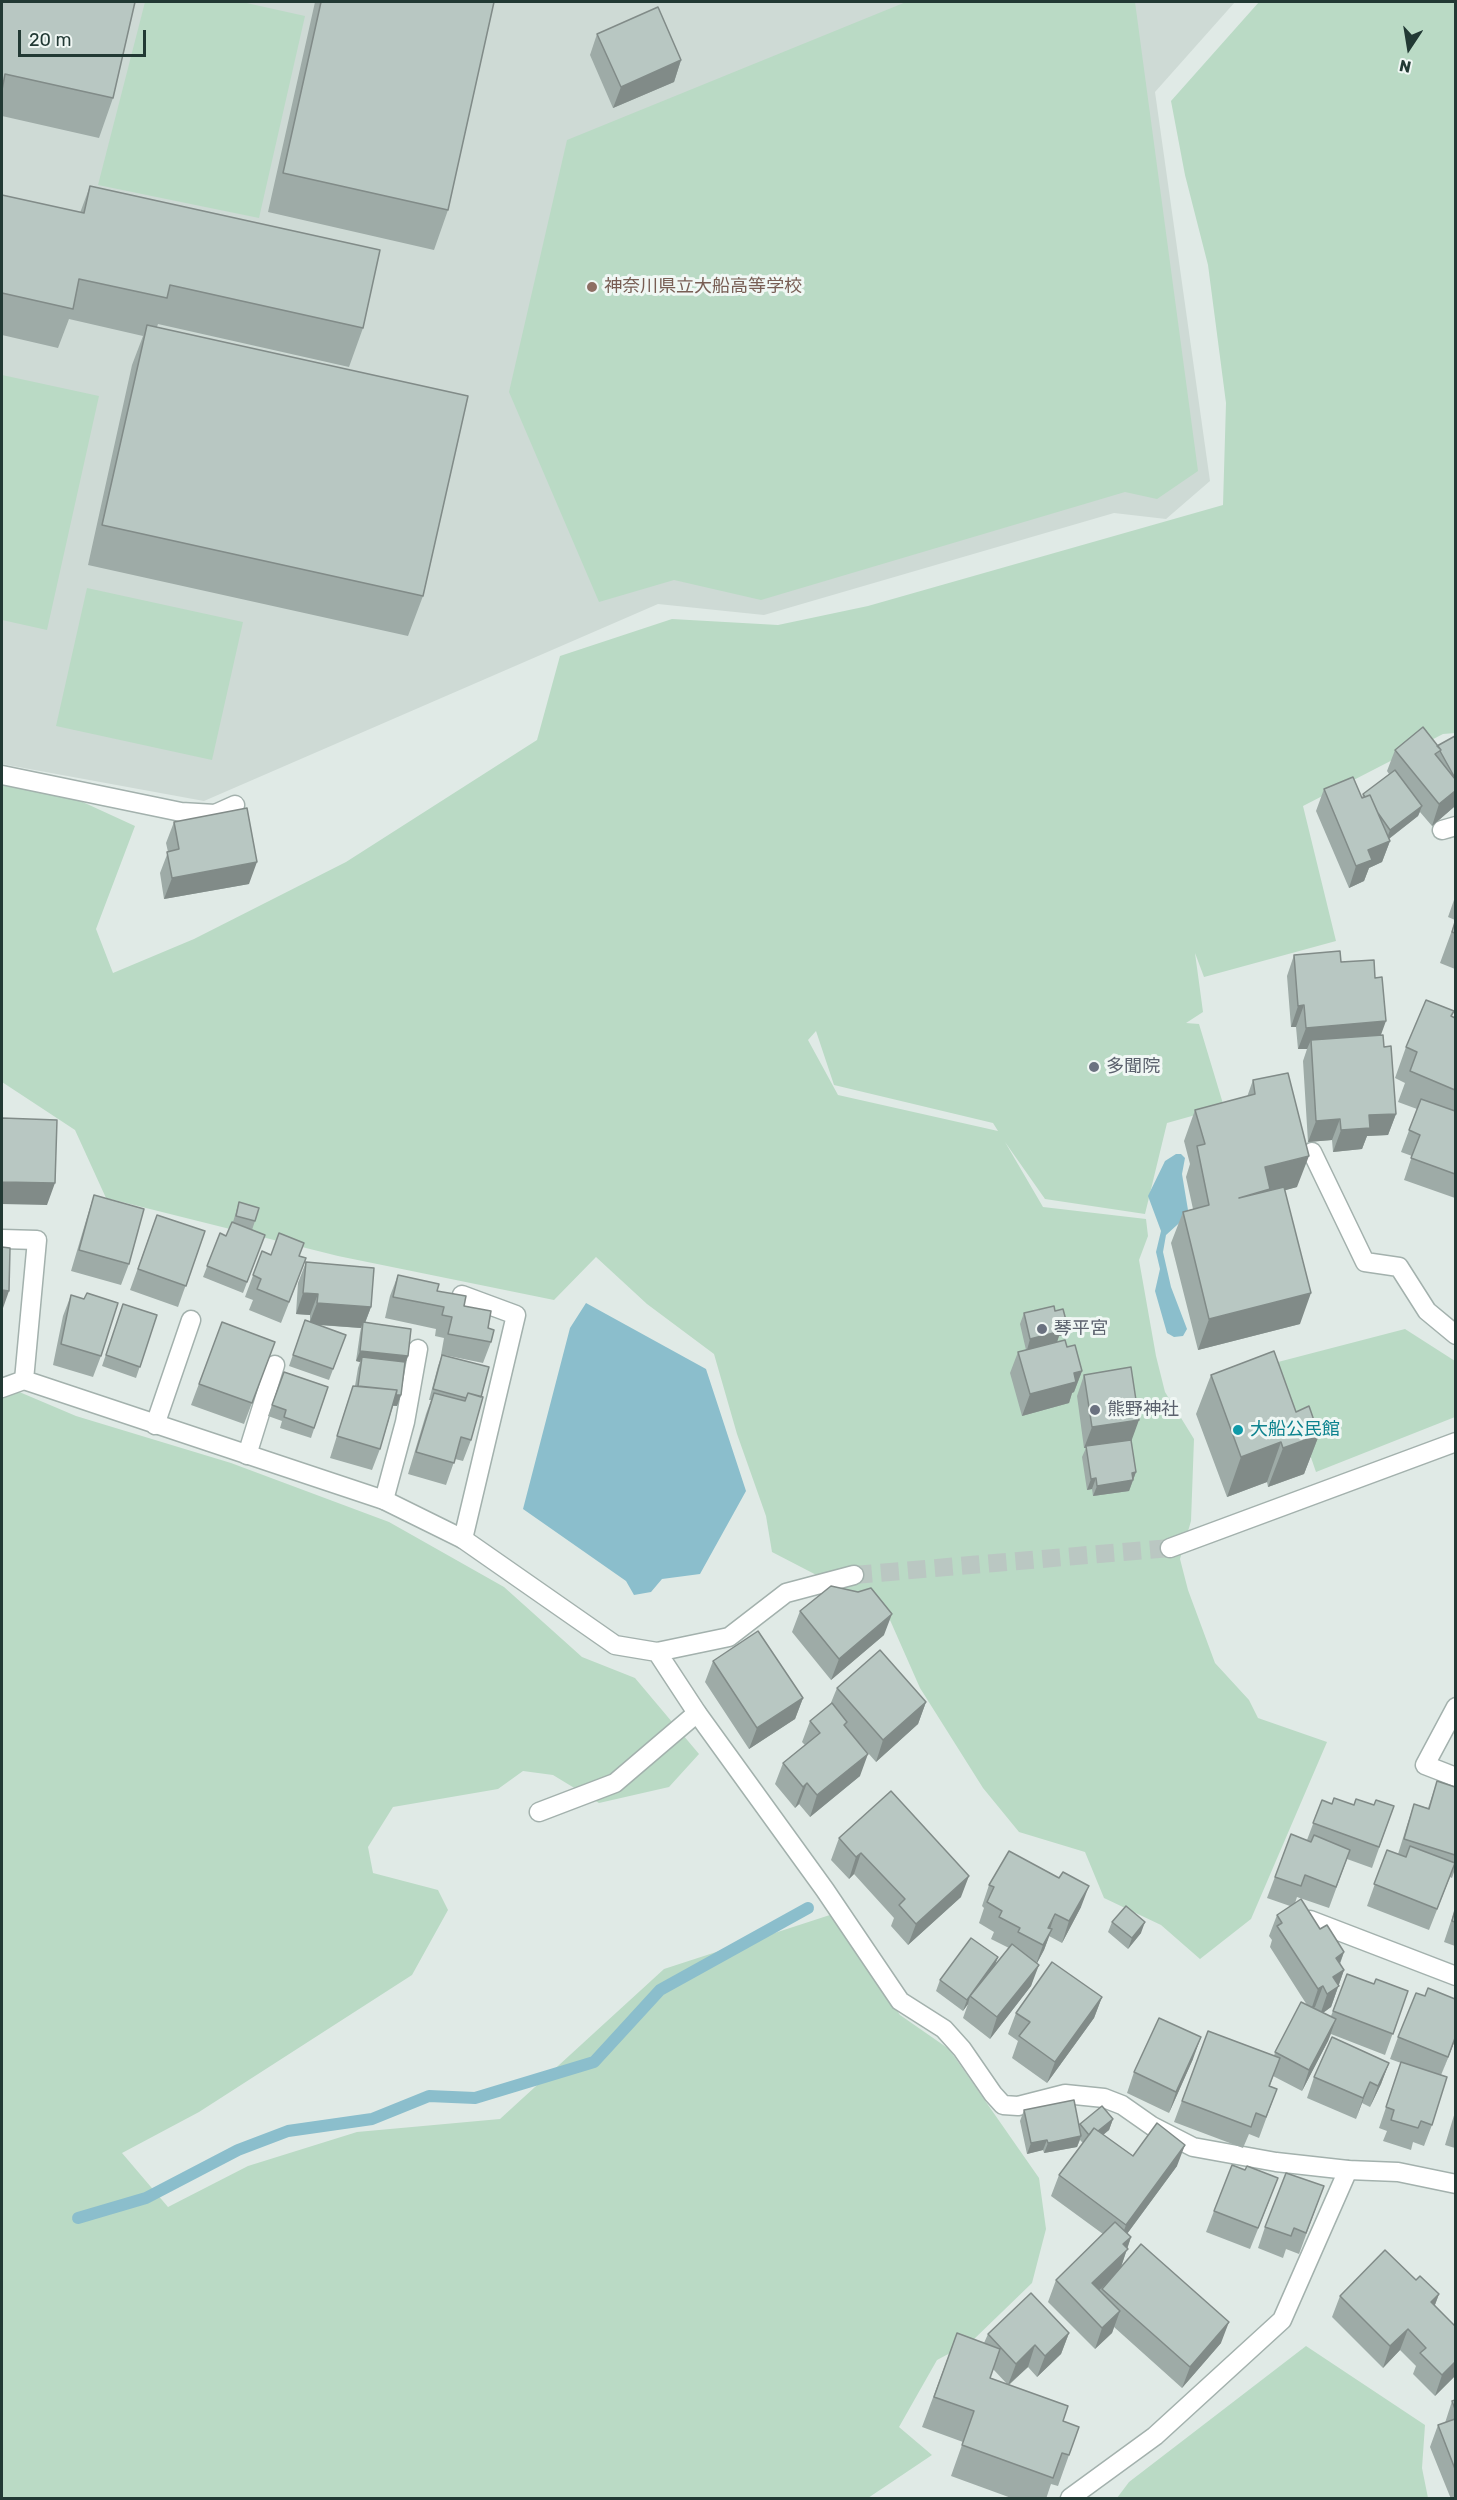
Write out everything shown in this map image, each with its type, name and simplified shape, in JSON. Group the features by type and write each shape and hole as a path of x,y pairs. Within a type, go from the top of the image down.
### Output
{"street":[{"path":"2,775 181,812 215,814 235,805"},
{"path":"1312,1152 1365,1262 1399,1267 1427,1311 1455,1335"},
{"path":"2,1239 37,1240 24,1380"},
{"path":"462,1295 516,1315 463,1539"},
{"path":"155,1425 191,1320"},
{"path":"384,1500 405,1422 418,1349"},
{"path":"247,1455 275,1365"},
{"path":"2,1388 24,1380 384,1500 463,1539 615,1645 657,1652 729,1637 786,1593 854,1575"},
{"path":"1170,1548 1455,1442"},
{"path":"657,1652 697,1713 825,1890 900,2001 944,2029 962,2049 1003,2105 1018,2106 1065,2094 1104,2098 1122,2105 1152,2126 1193,2148 1236,2156 1348,2170 1398,2172 1455,2184"},
{"path":"1455,1707 1425,1765 1455,1777"},
{"path":"539,1812 615,1783 697,1713"},
{"path":"1310,1920 1455,1976"},
{"path":"1070,2499 1155,2436 1282,2320 1348,2170"}],"shaded area":[{"name":"神奈川県立大船高等学校","path":"2,2 1235,2 1155,92 1210,481 1166,519 1114,513 764,615 658,604 204,801 2,764"}],"green space":[{"path":"145,2 242,2 305,16 259,218 98,185"},
{"path":"906,2 1135,2 1198,471 1157,499 1125,492 761,600 674,580 599,602 509,392 567,140"},
{"path":"1259,2 1455,2 1455,733 1443,734 1303,806 1336,941 1204,977 1195,953 1203,1012 1186,1023 1199,1024 1224,1107 1167,1123 1145,1214 1045,1199 1005,1142 1043,1207 1146,1219 1148,1236 1139,1260 1156,1356 1165,1392 1194,1439 1191,1521 1180,1559 1188,1590 1215,1663 1249,1700 1258,1718 1327,1742 1251,1919 1200,1959 1161,1925 1104,1898 1085,1852 1019,1832 983,1788 920,1688 886,1611 772,1552 766,1516 737,1434 714,1354 647,1304 596,1257 554,1300 338,1256 106,1198 75,1130 2,1082 2,765 135,826 96,929 113,973 194,939 346,862 537,740 560,656 672,619 778,625 868,606 1223,505 1226,403 1208,265 1185,175 1171,101","holes":["816,1031 834,1085 993,1123 998,1131 838,1095 808,1040"]},
{"path":"2,375 99,396 47,630 2,620"},
{"path":"87,588 243,622 212,760 56,726"},
{"path":"1405,1329 1455,1361 1455,1417 1316,1472 1278,1362"},
{"path":"2,1380 17,1391 76,1416 231,1463 389,1522 504,1587 582,1657 635,1678 699,1754 669,1787 599,1803 553,1775 523,1771 498,1789 393,1807 368,1847 373,1873 438,1890 448,1910 412,1975 199,2112 122,2153 168,2207 248,2166 357,2132 500,2119 664,1969 833,1914 900,2015 949,2049 1039,2178 1046,2229 1032,2283 971,2342 937,2360 899,2427 932,2455 868,2498 2,2498"},
{"path":"1306,2346 1425,2425 1422,2468 1428,2498 1117,2498 1129,2482"}],"water":[{"path":"1176,1154 1181,1154 1185,1158 1182,1174 1188,1210 1187,1216 1166,1235 1163,1252 1171,1287 1187,1329 1183,1336 1174,1337 1167,1333 1155,1291 1160,1269 1156,1252 1161,1231 1148,1196 1165,1161"},
{"path":"586,1303 706,1369 746,1491 700,1574 662,1579 651,1592 634,1595 626,1581 523,1509 570,1328"}],"building":[{"path":"2,2 135,2 113,98 5,74 2,90"},
{"path":"321,2 494,2 448,210 283,173"},
{"path":"658,7 681,60 621,87 597,34"},
{"path":"90,186 380,250 363,328 170,285 167,298 79,279 73,309 2,293 2,195 84,213"},
{"path":"147,325 468,396 423,596 102,525"},
{"path":"1423,727 1441,750 1435,754 1455,779 1455,791 1439,804 1395,750"},
{"path":"1455,736 1455,778 1437,746"},
{"path":"1395,770 1422,806 1390,830 1378,813 1370,795 1365,797 1363,794"},
{"path":"1353,777 1362,798 1370,795 1390,841 1368,850 1372,860 1356,866 1324,789"},
{"path":"247,808 257,862 172,878 167,852 179,849 174,822"},
{"path":"1340,951 1341,962 1374,960 1375,978 1382,977 1386,1021 1306,1028 1304,1005 1298,1006 1294,955"},
{"path":"1426,1000 1454,1011 1451,1016 1455,1018 1455,1090 1410,1071 1417,1052 1406,1047"},
{"path":"1383,1035 1384,1047 1391,1046 1396,1114 1369,1115 1370,1128 1341,1130 1340,1119 1316,1121 1311,1040"},
{"path":"1288,1073 1309,1156 1265,1167 1270,1189 1239,1198 1284,1187 1311,1293 1209,1319 1183,1212 1209,1205 1197,1146 1205,1144 1195,1110 1255,1094 1253,1080"},
{"path":"1421,1099 1455,1111 1455,1174 1411,1158 1420,1135 1409,1130"},
{"path":"2,1118 57,1120 55,1183 2,1182"},
{"path":"94,1195 144,1209 129,1264 79,1250"},
{"path":"239,1202 259,1208 255,1221 236,1216"},
{"path":"157,1215 205,1231 186,1286 138,1269"},
{"path":"232,1222 265,1235 247,1282 207,1266 220,1233 226,1236"},
{"path":"279,1233 304,1243 299,1256 306,1258 289,1302 257,1289 261,1279 253,1275 262,1251 271,1255"},
{"path":"2,1247 10,1248 9,1291 2,1290"},
{"path":"306,1262 374,1268 371,1307 317,1303 318,1294 303,1293"},
{"path":"398,1275 439,1284 437,1291 466,1296 464,1306 491,1311 488,1328 494,1330 491,1342 448,1334 452,1317 442,1315 444,1307 393,1297"},
{"path":"87,1293 118,1303 101,1356 61,1344 71,1295 84,1299"},
{"path":"123,1304 157,1315 140,1367 106,1355"},
{"path":"1054,1306 1055,1311 1063,1309 1067,1324 1059,1326 1061,1331 1030,1339 1024,1313"},
{"path":"305,1320 346,1335 333,1369 293,1355"},
{"path":"222,1322 275,1342 252,1403 199,1384"},
{"path":"363,1322 411,1329 408,1356 360,1351"},
{"path":"1065,1340 1067,1347 1075,1345 1082,1371 1074,1373 1076,1382 1030,1394 1018,1352"},
{"path":"1274,1351 1296,1412 1309,1406 1319,1435 1283,1448 1281,1442 1241,1457 1211,1375"},
{"path":"442,1355 489,1367 481,1397 468,1393 466,1398 433,1389"},
{"path":"362,1357 405,1362 401,1395 396,1395 397,1390 358,1386"},
{"path":"1131,1367 1139,1420 1092,1427 1084,1375"},
{"path":"284,1372 328,1387 314,1428 284,1417 286,1410 272,1405"},
{"path":"353,1386 397,1390 380,1449 337,1436"},
{"path":"434,1393 465,1401 468,1393 483,1397 471,1440 461,1437 454,1463 416,1452"},
{"path":"1131,1440 1136,1472 1132,1473 1133,1480 1097,1486 1096,1478 1091,1479 1086,1446"},
{"path":"831,1586 858,1592 871,1588 892,1614 839,1659 800,1611"},
{"path":"758,1631 803,1698 757,1728 713,1661"},
{"path":"880,1650 926,1702 883,1740 837,1688"},
{"path":"832,1703 847,1722 844,1725 868,1754 817,1795 807,1783 803,1787 783,1763 820,1733 810,1721"},
{"path":"1437,1781 1455,1787 1455,1855 1404,1839 1414,1804 1429,1809"},
{"path":"891,1791 969,1876 916,1924 899,1905 905,1899 861,1853 856,1857 839,1838"},
{"path":"1334,1798 1354,1805 1356,1799 1374,1805 1376,1800 1394,1806 1379,1847 1313,1823 1322,1800 1332,1804"},
{"path":"1291,1834 1311,1842 1314,1835 1350,1850 1336,1887 1305,1875 1301,1886 1275,1877"},
{"path":"1410,1846 1455,1863 1437,1909 1374,1884 1387,1850 1406,1857"},
{"path":"1009,1851 1059,1878 1063,1872 1089,1886 1069,1921 1055,1914 1048,1928 1052,1929 1043,1945 1018,1932 1020,1928 999,1917 1002,1911 987,1902 994,1887 989,1885"},
{"path":"1301,1899 1320,1929 1327,1925 1344,1952 1336,1958 1344,1970 1333,1977 1339,1986 1327,1994 1323,1986 1318,1989 1277,1926 1282,1923 1277,1915"},
{"path":"1126,1906 1145,1922 1132,1938 1112,1922"},
{"path":"971,1938 998,1957 967,2000 940,1980"},
{"path":"1012,1944 1039,1965 997,2017 970,1996"},
{"path":"1052,1962 1102,1997 1055,2062 1019,2036 1030,2022 1016,2013"},
{"path":"1347,1974 1374,1984 1376,1979 1408,1991 1393,2034 1333,2011"},
{"path":"1428,1988 1455,1999 1455,2038 1448,2057 1398,2037 1416,1993 1425,1996"},
{"path":"1301,2002 1336,2019 1309,2070 1275,2052"},
{"path":"1159,2018 1201,2037 1176,2092 1134,2072"},
{"path":"1208,2031 1280,2058 1269,2086 1277,2089 1266,2117 1256,2113 1251,2127 1182,2101"},
{"path":"1332,2037 1389,2063 1378,2086 1370,2082 1363,2098 1314,2077"},
{"path":"1401,2062 1447,2077 1432,2125 1421,2121 1418,2128 1391,2120 1394,2110 1386,2107"},
{"path":"1074,2100 1081,2136 1048,2143 1047,2140 1031,2143 1024,2110"},
{"path":"1102,2106 1113,2119 1098,2131 1094,2128 1089,2135 1080,2124"},
{"path":"1157,2123 1185,2145 1126,2225 1059,2175 1094,2128 1133,2156"},
{"path":"1232,2165 1245,2170 1247,2166 1278,2178 1258,2228 1214,2211"},
{"path":"1286,2173 1324,2186 1306,2233 1294,2228 1291,2236 1265,2227"},
{"path":"1115,2222 1131,2237 1123,2244 1128,2249 1092,2283 1120,2311 1102,2328 1056,2280"},
{"path":"1141,2244 1229,2322 1190,2367 1102,2289"},
{"path":"1385,2250 1416,2280 1420,2276 1439,2294 1431,2302 1455,2326 1455,2362 1442,2375 1420,2353 1426,2348 1408,2329 1390,2346 1340,2296"},
{"path":"1031,2293 1069,2333 1045,2356 1035,2345 1016,2364 988,2334"},
{"path":"957,2333 1000,2349 990,2378 1068,2406 1063,2421 1079,2427 1069,2455 1062,2453 1053,2478 962,2445 974,2411 934,2397"},
{"path":"1455,2419 1455,2469 1438,2425"}],"waterway":[{"path":"78,2218 146,2198 238,2150 288,2131 372,2119 429,2096 475,2098 594,2062 660,1990 808,1908"}],"tunnel":[{"path":"854,1575 1170,1548"}],"place":[{"name":"神奈川県立大船高等学校","path":"592,287"},
{"name":"多聞院","path":"1094,1067"},
{"name":"琴平宮","path":"1042,1329"},
{"name":"熊野神社","path":"1095,1410"},
{"name":"大船公民館","path":"1238,1430"}]}
